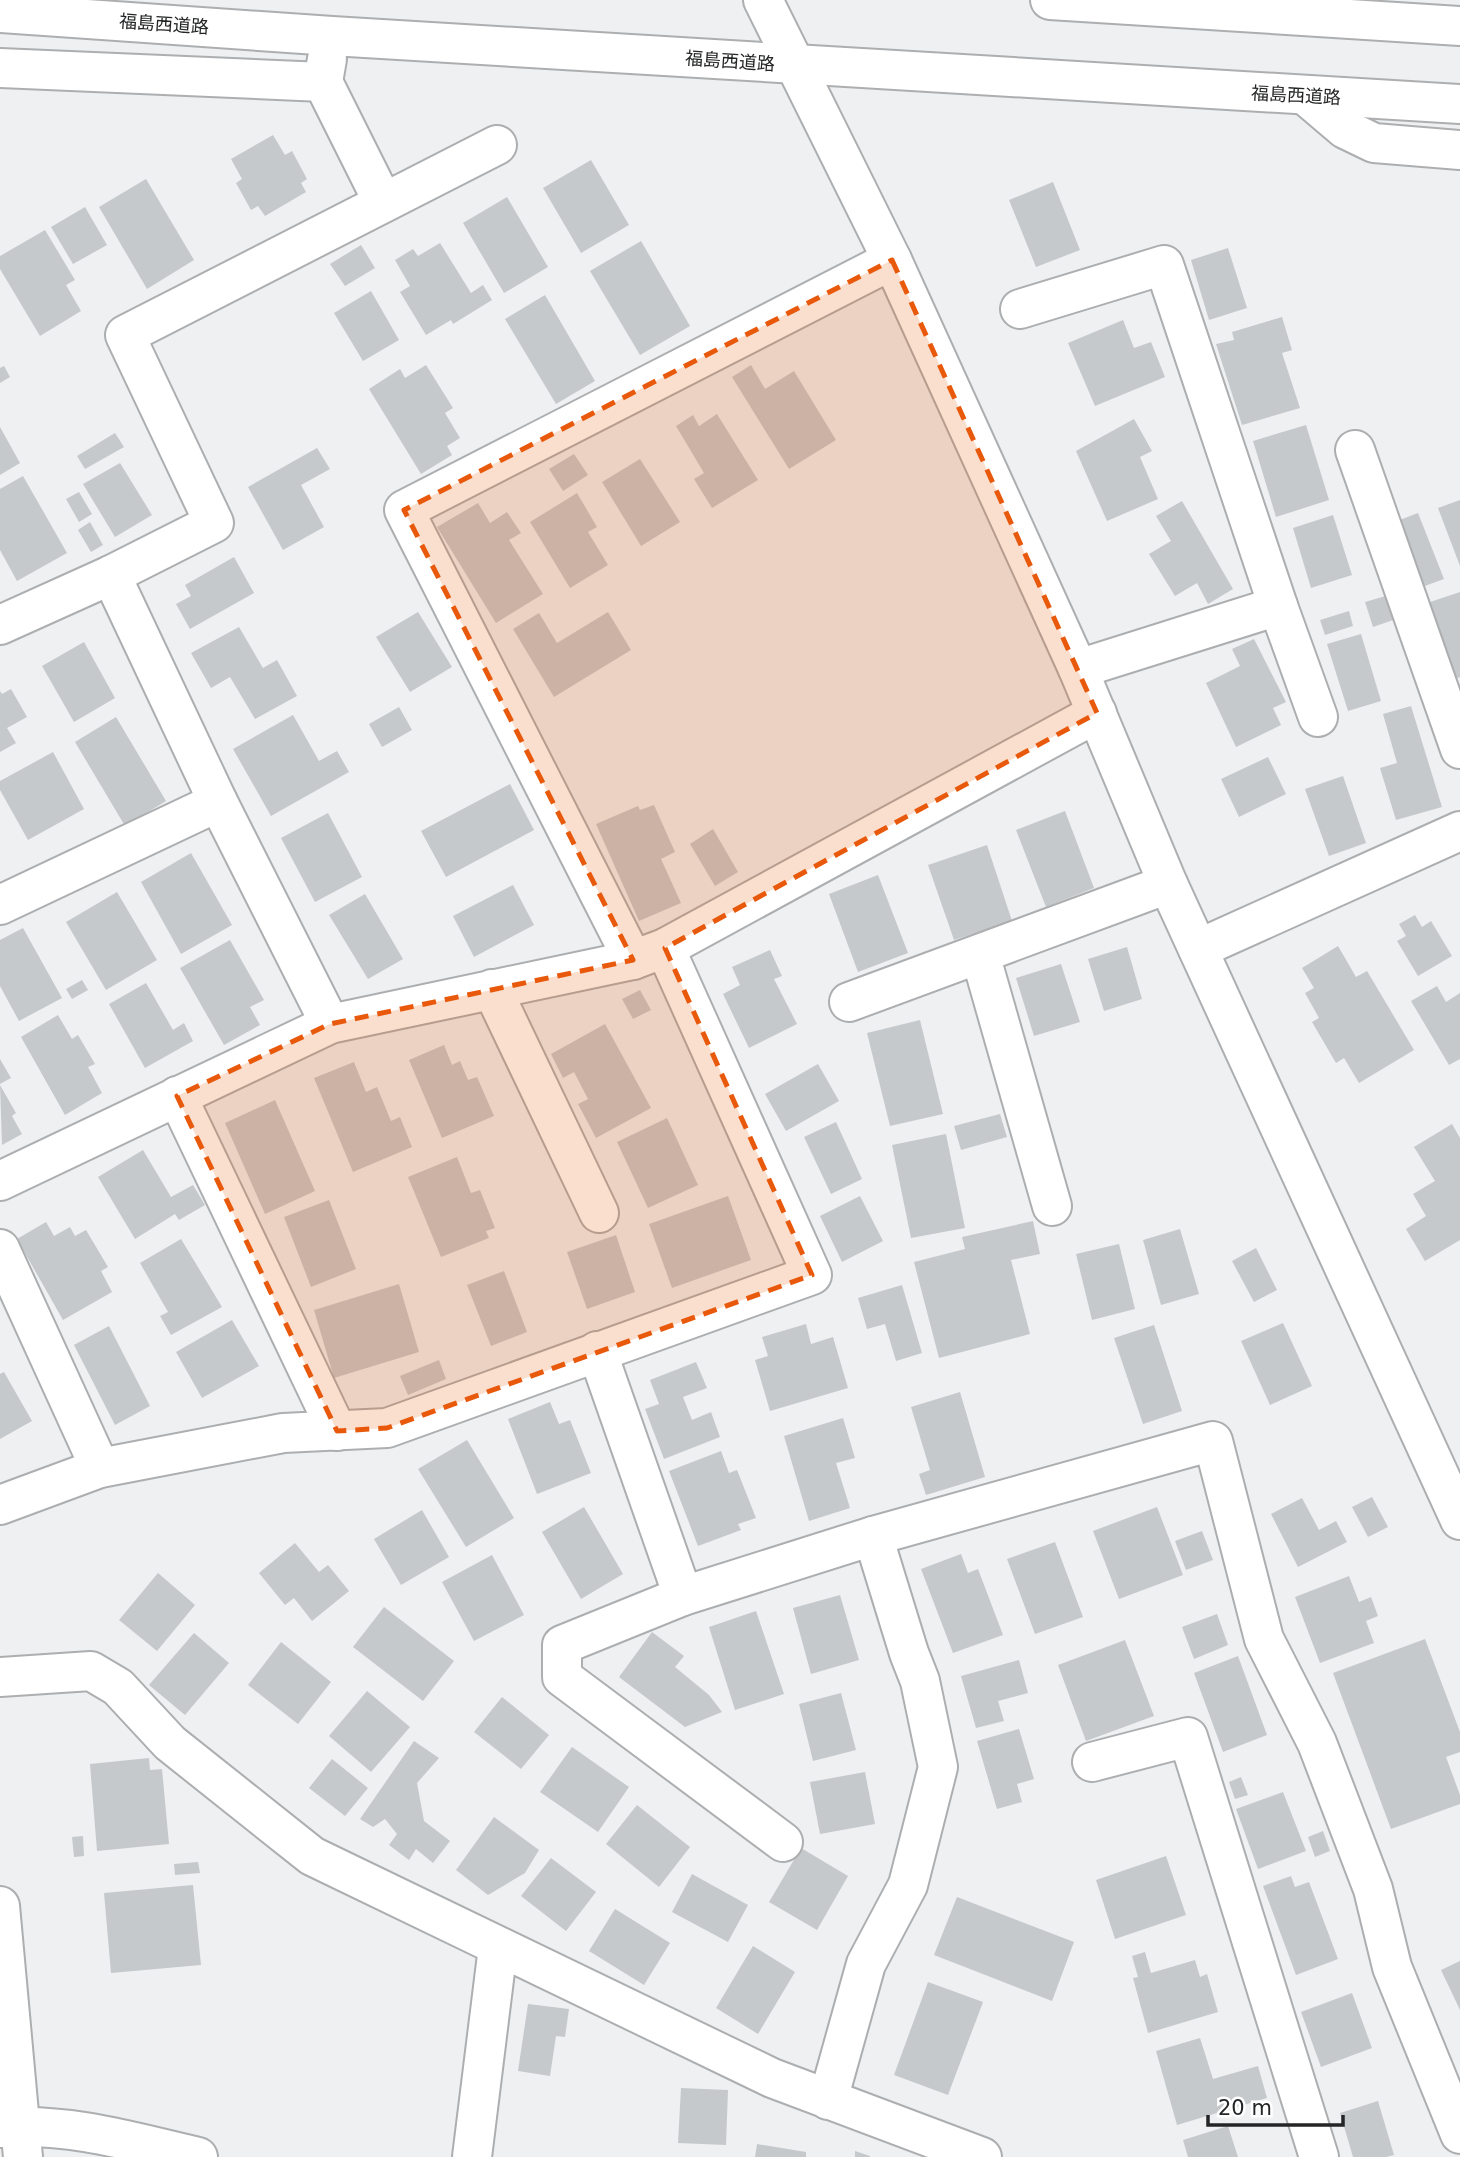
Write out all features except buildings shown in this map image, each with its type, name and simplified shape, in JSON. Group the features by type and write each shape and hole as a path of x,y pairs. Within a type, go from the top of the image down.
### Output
{"main road":[{"path":"762,0 892,260 1078,669 1168,884 1460,1520"},
{"path":"1050,0 1163,4 1460,26"},
{"name":"福島西道路","path":"0,13 796,65 1460,104"},
{"path":"332,36 323,82 383,202"},
{"path":"2,76 323,82"},
{"path":"1305,95 1345,129 1374,143 1460,150"},
{"path":"1,621 111,575 215,523 125,335 497,145"},
{"path":"0,1505 100,1468 283,1433 387,1427 811,1275 649,954 404,510 892,260"},
{"path":"1020,309 1164,265 1318,717"},
{"path":"1356,450 1460,749"},
{"path":"111,575 218,802 330,1024"},
{"path":"1078,669 1278,606"},
{"path":"0,1181 330,1024 649,954 1097,713"},
{"path":"0,905 218,802"},
{"path":"1198,949 1460,831"},
{"path":"849,1002 1168,884"},
{"path":"981,954 1052,1206"},
{"path":"492,989 599,1213"},
{"path":"177,1096 337,1431"},
{"path":"0,1249 100,1468"},
{"path":"597,1351 683,1596"},
{"path":"783,1842 562,1677 562,1645 683,1596 873,1536 1213,1441 1264,1639 1317,1743 1373,1889 1392,1967 1460,2134"},
{"path":"828,2100 866,1964 908,1885 938,1767 920,1681 873,1536"},
{"path":"0,1677 91,1671 118,1687 170,1743 312,1856 772,2078 982,2157"},
{"path":"1092,1762 1188,1737 1320,2157"},
{"path":"0,1906 14,2137 88,2132 198,2157"},
{"path":"472,2157 498,1947"}],"highlighted area":[{"path":"892,260 1097,713 665,948 812,1275 387,1428 337,1431 177,1096 330,1024 633,960 404,510"}]}
